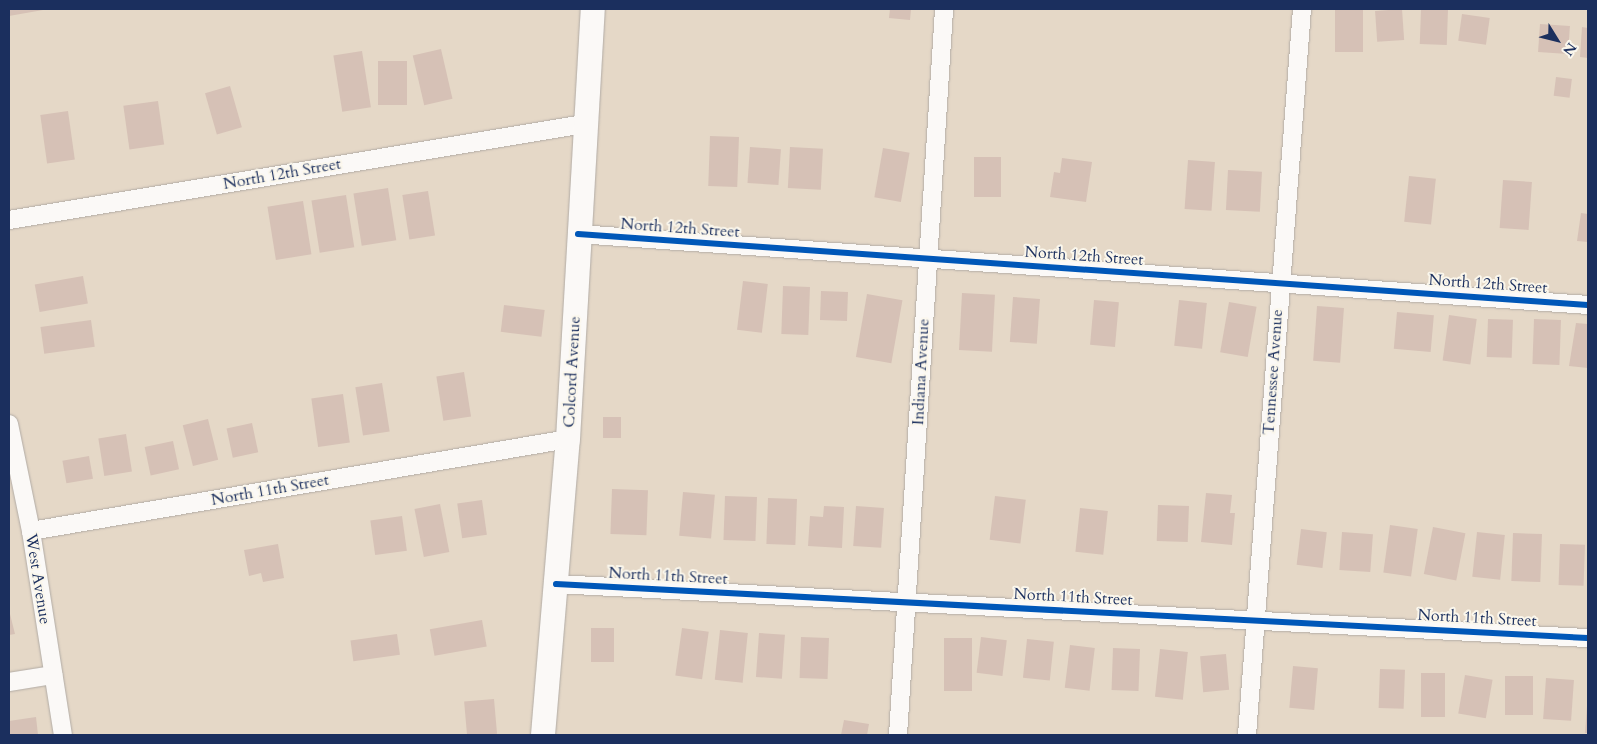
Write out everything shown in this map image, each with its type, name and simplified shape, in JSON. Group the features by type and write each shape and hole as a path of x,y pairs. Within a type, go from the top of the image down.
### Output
{"street":[{"name":"Colcord Avenue","path":"543,735 568,439 584,124 593,9"},
{"name":"Indiana Avenue","path":"898,735 908,602 927,259 944,9"},
{"name":"Tennessee Avenue","path":"1247,735 1254,620 1302,9"},
{"name":"North 12th Street","path":"9,220 584,124"},
{"name":"North 12th Street","path":"578,234 1588,305"},
{"name":"West Avenue","path":"9,424 31,531 63,735"},
{"name":"North 11th Street","path":"31,531 568,439"},
{"name":"North 11th Street","path":"556,584 1588,638"},
{"path":"9,682 53,675"}],"building":[{"path":"9,9 43,9 43,10 9,16"},
{"path":"890,9 911,9 910,20 889,18"},
{"path":"1335,9 1363,9 1363,52 1335,52"},
{"path":"1402,9 1404,40 1377,42 1375,11"},
{"path":"1421,9 1448,10 1447,45 1420,44"},
{"path":"1462,14 1490,18 1486,45 1458,41"},
{"path":"1540,24 1570,26 1568,54 1538,52"},
{"path":"1582,27 1588,28 1588,58 1580,57"},
{"path":"441,49 452,99 424,105 413,56"},
{"path":"362,51 371,107 342,112 333,56"},
{"path":"378,61 407,61 407,105 378,105"},
{"path":"1556,77 1572,79 1570,98 1554,96"},
{"path":"230,86 242,127 217,135 205,93"},
{"path":"158,101 164,145 129,149 123,106"},
{"path":"68,111 75,160 47,163 40,115"},
{"path":"710,136 739,137 737,187 708,186"},
{"path":"750,147 781,149 778,185 747,183"},
{"path":"790,147 823,149 821,190 788,188"},
{"path":"883,148 910,153 901,202 874,197"},
{"path":"974,157 1001,157 1001,197 974,197"},
{"path":"1062,158 1092,162 1086,202 1050,197 1054,172 1060,173"},
{"path":"1188,160 1215,162 1212,211 1185,209"},
{"path":"1228,170 1262,172 1260,212 1226,210"},
{"path":"1409,176 1436,179 1431,225 1404,222"},
{"path":"1503,180 1532,182 1529,230 1500,228"},
{"path":"388,188 396,240 362,246 353,193"},
{"path":"428,191 435,235 409,240 402,195"},
{"path":"346,195 354,247 320,253 311,200"},
{"path":"303,201 311,254 276,260 267,207"},
{"path":"1581,213 1588,214 1588,242 1577,241"},
{"path":"83,276 88,304 40,312 35,285"},
{"path":"743,281 768,284 762,333 737,330"},
{"path":"783,286 810,287 808,335 781,334"},
{"path":"821,291 848,292 847,321 820,320"},
{"path":"962,293 995,295 992,352 959,350"},
{"path":"867,294 902,300 891,363 856,357"},
{"path":"1013,297 1040,299 1037,344 1010,342"},
{"path":"1094,300 1119,302 1115,347 1090,345"},
{"path":"1179,300 1207,303 1202,349 1174,346"},
{"path":"1229,302 1257,307 1248,357 1220,352"},
{"path":"504,305 545,310 541,337 501,332"},
{"path":"1317,306 1344,308 1340,363 1313,361"},
{"path":"1397,312 1434,315 1431,352 1394,349"},
{"path":"1449,315 1477,319 1470,364 1443,361"},
{"path":"1488,319 1513,320 1512,358 1487,357"},
{"path":"1534,319 1561,320 1559,365 1532,364"},
{"path":"91,320 95,347 44,354 40,327"},
{"path":"1576,323 1588,324 1588,368 1569,366"},
{"path":"464,372 471,416 443,421 436,376"},
{"path":"382,383 390,431 363,436 355,387"},
{"path":"343,394 350,443 318,447 311,398"},
{"path":"603,417 621,417 621,438 603,438"},
{"path":"208,419 218,460 193,466 183,425"},
{"path":"252,423 258,452 233,458 227,428"},
{"path":"126,434 132,472 104,476 98,438"},
{"path":"173,441 179,469 151,475 145,447"},
{"path":"89,456 93,479 66,483 62,461"},
{"path":"612,489 648,490 646,535 610,534"},
{"path":"683,492 715,495 711,539 679,536"},
{"path":"1206,493 1232,495 1230,513 1235,513 1232,545 1201,542"},
{"path":"725,496 757,497 755,541 723,540"},
{"path":"995,496 1026,500 1020,543 990,540"},
{"path":"768,498 797,499 795,545 766,544"},
{"path":"482,500 487,535 462,538 457,503"},
{"path":"440,504 449,552 424,557 414,509"},
{"path":"1158,505 1189,506 1188,542 1157,541"},
{"path":"824,506 844,507 842,548 808,546 810,516 823,517"},
{"path":"856,506 884,508 881,548 853,546"},
{"path":"1080,508 1108,511 1103,555 1075,552"},
{"path":"402,516 407,551 375,555 370,520"},
{"path":"1390,525 1418,529 1411,576 1383,573"},
{"path":"1433,527 1465,533 1456,580 1424,574"},
{"path":"1301,529 1327,532 1322,568 1297,565"},
{"path":"1342,532 1373,534 1370,572 1339,570"},
{"path":"1477,532 1505,535 1500,580 1472,577"},
{"path":"1513,533 1542,534 1540,582 1511,581"},
{"path":"278,544 284,578 263,582 261,573 249,576 244,550"},
{"path":"1560,544 1585,545 1584,586 1559,585"},
{"path":"9,610 15,634 9,635"},
{"path":"482,620 487,647 434,656 430,629"},
{"path":"591,628 614,628 614,662 591,662"},
{"path":"682,628 709,632 702,679 675,676"},
{"path":"720,630 748,633 743,683 715,680"},
{"path":"759,633 785,635 782,679 756,677"},
{"path":"397,634 400,655 353,661 350,641"},
{"path":"801,637 829,638 828,679 800,678"},
{"path":"981,637 1007,640 1002,676 977,673"},
{"path":"944,638 972,638 972,691 944,691"},
{"path":"1027,639 1054,642 1050,681 1023,678"},
{"path":"1070,645 1095,648 1090,691 1065,688"},
{"path":"1113,648 1140,649 1139,691 1112,690"},
{"path":"1160,649 1188,652 1183,700 1155,697"},
{"path":"1226,654 1229,690 1203,692 1200,656"},
{"path":"1293,666 1318,668 1314,710 1289,708"},
{"path":"1380,669 1405,670 1404,709 1379,708"},
{"path":"1421,673 1445,673 1445,717 1421,717"},
{"path":"1465,675 1493,680 1486,718 1458,713"},
{"path":"1505,676 1533,676 1533,715 1505,715"},
{"path":"1546,678 1574,680 1571,721 1543,719"},
{"path":"494,699 497,734 467,735 464,702"},
{"path":"1587,706 1588,733 1585,733"},
{"path":"36,717 38,735 9,735 9,721"},
{"path":"844,720 869,724 867,735 841,735"}],"cycle path":[{"path":"578,234 1588,305"},
{"path":"556,584 1588,638"}]}
